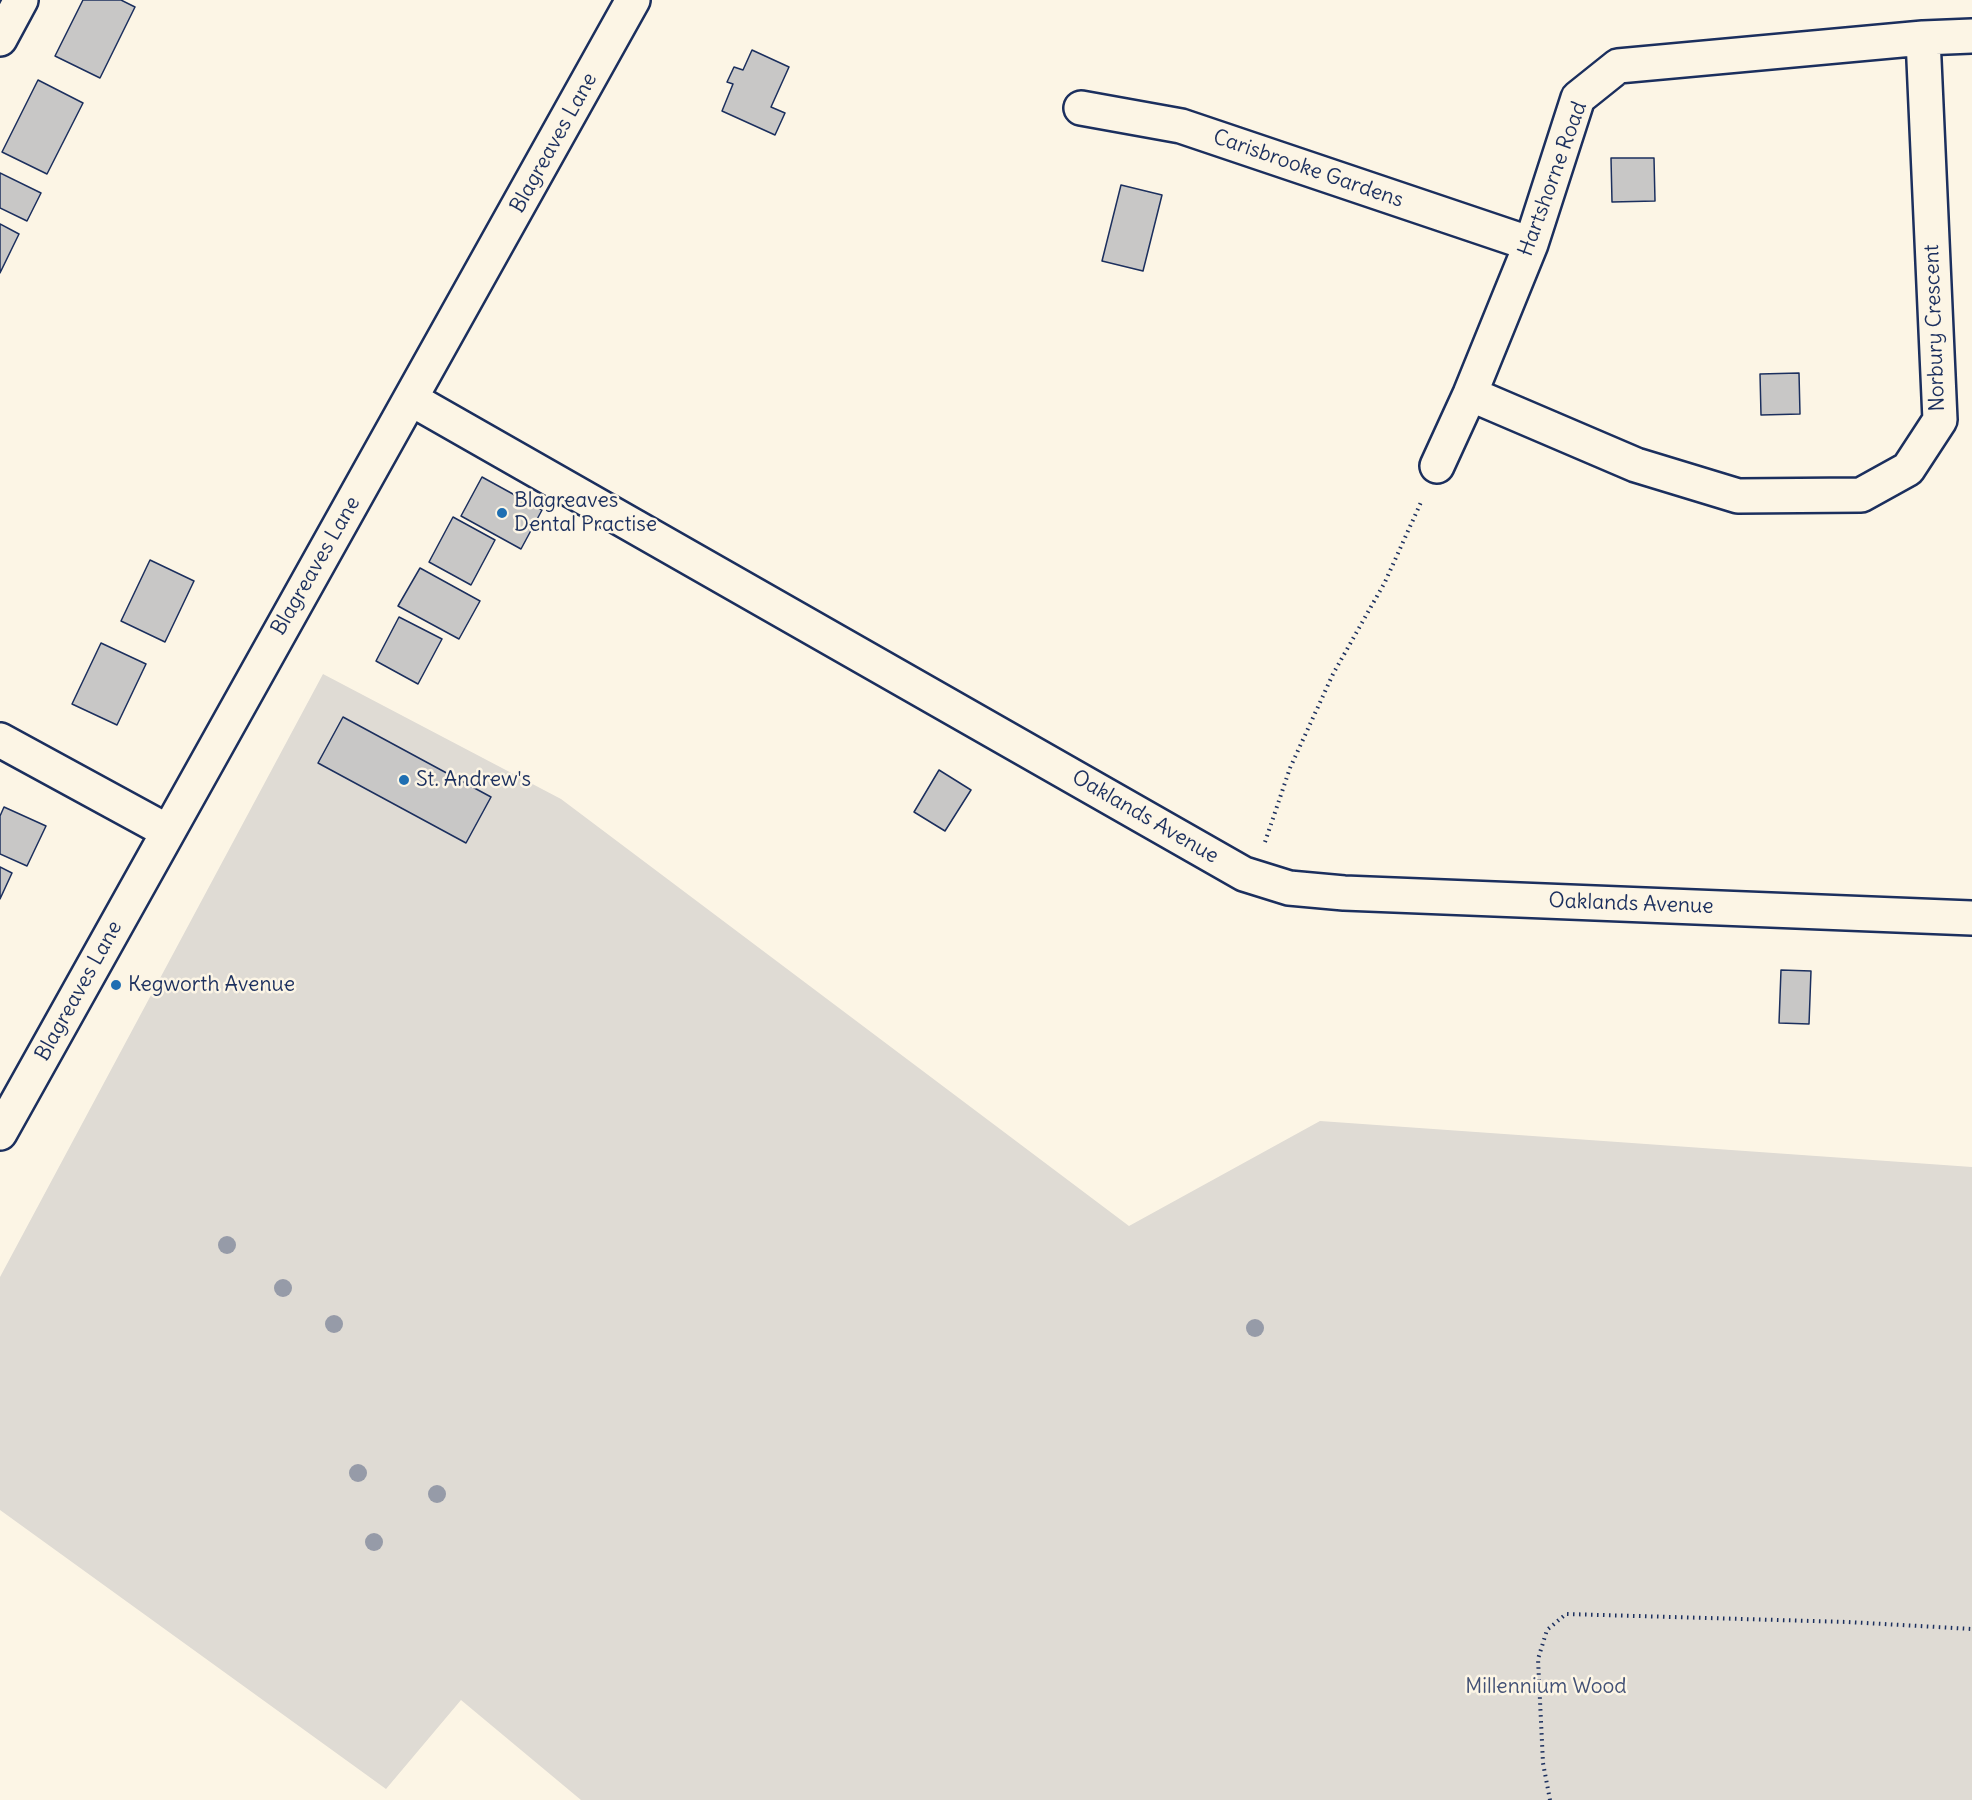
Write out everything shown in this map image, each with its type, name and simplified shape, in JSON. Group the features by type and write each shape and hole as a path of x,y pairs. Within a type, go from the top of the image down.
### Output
{"street":[{"path":"0,39 21,0"},
{"name":"Blagreaves Lane","path":"0,1133 633,0"},
{"name":"Hartshorne Road","path":"1437,466 1470,394 1531,244 1578,98 1618,66 1923,38 1972,36"},
{"name":"Norbury Crescent","path":"1470,394 1636,465 1738,496 1861,495 1908,469 1940,420 1923,38"},
{"name":"Carisbrooke Gardens","path":"1081,108 1181,126 1531,244"},
{"name":"Oaklands Avenue","path":"411,399 1244,874 1253,877 1289,888 1344,893 1972,918"},
{"path":"0,740 167,831"}],"path":[{"path":"1253,877 1290,768 1333,674 1385,582 1437,466"},
{"path":"1550,1800 1543,1763 1538,1659 1547,1630 1566,1614 1848,1622 1972,1629"}],"green space":[{"name":"Millennium Wood","path":"323,674 561,799 1129,1226 1320,1121 1972,1167 1972,1800 581,1800 461,1700 386,1789 0,1510 0,1277"}],"building":[{"path":"83,0 121,0 135,7 100,78 55,56"},
{"path":"752,50 789,67 771,107 785,113 775,135 722,111 733,84 727,82 734,67 743,70"},
{"path":"38,80 83,103 47,174 2,152"},
{"path":"1611,158 1654,158 1655,201 1612,202"},
{"path":"0,173 41,193 27,221 0,208"},
{"path":"1121,185 1162,195 1143,271 1102,261"},
{"path":"0,224 19,234 0,273"},
{"path":"1799,373 1800,414 1761,415 1760,374"},
{"name":"Blagreaves Dental Practise","path":"482,477 542,510 521,549 461,516"},
{"path":"453,517 495,540 471,585 429,562"},
{"path":"150,560 194,581 165,642 121,621"},
{"path":"420,568 480,601 459,639 398,606"},
{"path":"399,617 442,639 418,684 376,661"},
{"path":"101,643 146,664 117,725 72,704"},
{"name":"St. Andrew's","path":"343,717 491,797 466,843 318,763"},
{"path":"939,770 971,790 945,831 914,812"},
{"path":"4,807 46,826 27,866 0,854 0,816"},
{"path":"0,867 12,873 0,899"},
{"path":"1781,970 1811,971 1809,1024 1779,1023"}],"place":[{"name":"Blagreaves Dental Practise","path":"502,513"},
{"name":"St. Andrew's","path":"404,780"},
{"name":"Kegworth Avenue","path":"116,985"}]}
